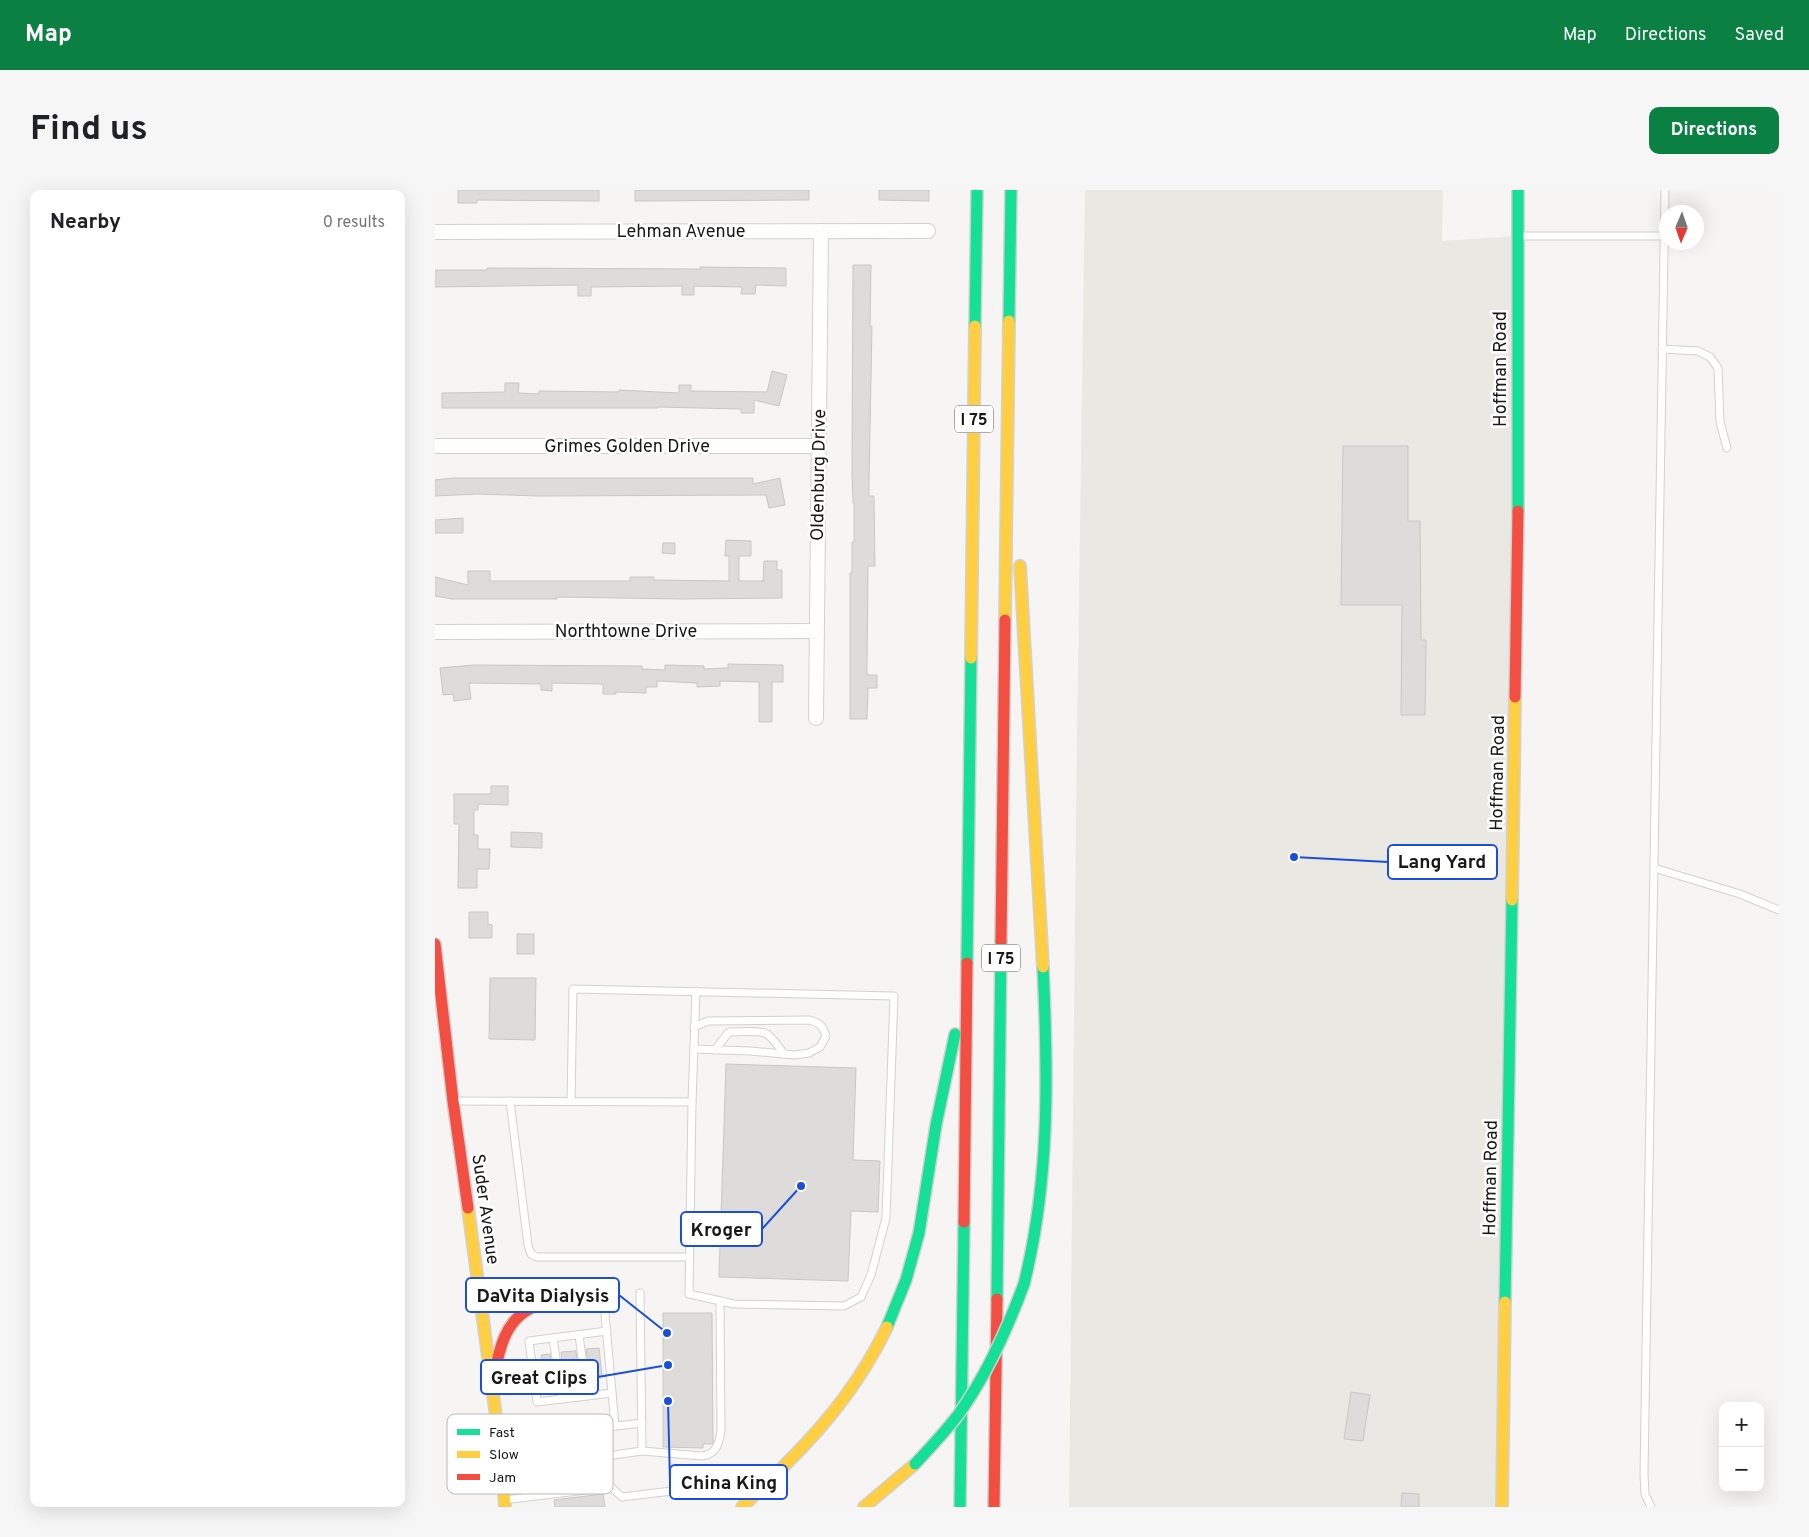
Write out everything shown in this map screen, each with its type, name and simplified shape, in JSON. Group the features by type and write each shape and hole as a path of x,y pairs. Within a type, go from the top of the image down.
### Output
{"main road":[{"name":"I 75","path":"960,1507 977,190"},
{"name":"I 75","path":"994,1507 1011,190"},
{"name":"Hoffman Road","path":"1502,1507 1518,542 1518,190"},
{"path":"1008,408 1017,534"},
{"path":"864,1507 915,1464 957,1416 969,1398 1003,1337 1024,1284 1036,1238 1043,1193 1046,1036 1033,757 1019,554"},
{"name":"Suder Avenue","path":"435,944 453,1101 495,1414"},
{"path":"741,1507 794,1457 842,1402 876,1350 895,1311 909,1272 920,1228 934,1140 966,976"},
{"path":"492,1393 499,1348 510,1324 537,1305 578,1292"}],"street":[{"name":"Oldenburg Drive","path":"816,718 821,231"},
{"name":"Lehman Avenue","path":"435,232 928,231"},
{"name":"Grimes Golden Drive","path":"435,446 819,446"},
{"name":"Northtowne Drive","path":"435,632 817,631"}],"lane":[{"path":"1665,190 1665,205"},
{"path":"1517,236 1659,236"},
{"path":"1651,1507 1645,1494 1644,1474 1664,250"},
{"path":"1662,349 1699,351 1710,357 1718,368 1720,422 1727,448"},
{"path":"1654,868 1740,894 1779,910"},
{"path":"571,1101 573,989 695,991 894,996 886,1218 871,1275 861,1297 844,1306 734,1304 689,1294 695,991"},
{"path":"694,1027 708,1021 809,1020 818,1023 824,1028 826,1036 820,1047 809,1053 783,1054 694,1049"},
{"path":"715,1050 729,1032 758,1032 765,1033 770,1037 783,1054"},
{"path":"453,1101 692,1102"},
{"path":"510,1101 528,1246 531,1254 537,1257 689,1257"},
{"path":"603,1292 615,1426 642,1423"},
{"path":"640,1293 642,1451"},
{"path":"613,1455 642,1451 702,1456 709,1455 715,1450 719,1444 721,1431 720,1301"},
{"path":"607,1331 529,1341 537,1402 612,1393"},
{"path":"579,1335 587,1396"},
{"path":"553,1338 562,1399"},
{"path":"613,1489 622,1497 713,1486"},
{"path":"504,1504 567,1494"}],"shaded area":[{"path":"1085,190 1443,190 1442,241 1517,236 1502,1507 1069,1507"}],"building":[{"path":"458,190 599,190 599,201 477,200 477,203 458,203"},
{"path":"635,190 809,190 809,200 635,201"},
{"path":"879,190 929,190 929,201 879,200"},
{"path":"853,265 871,265 870,326 872,326 869,496 874,496 875,566 868,566 867,675 877,675 877,688 868,688 867,719 850,719 850,573 852,573 852,542 854,542 852,473"},
{"path":"700,267 786,268 786,286 756,285 755,294 741,294 742,287 694,286 694,295 682,295 682,286 591,287 591,296 578,296 578,285 435,287 435,270 487,270 487,268 700,269"},
{"path":"772,371 787,375 779,406 754,400 754,413 741,413 741,409 658,407 442,408 442,393 505,392 505,383 519,383 518,393 539,394 539,391 619,392 619,390 679,393 679,385 691,385 691,391 767,392"},
{"path":"1343,446 1408,446 1408,521 1420,521 1421,640 1426,640 1425,715 1401,715 1402,605 1341,605"},
{"path":"454,478 753,478 753,484 780,478 785,505 769,508 766,495 538,496 477,494 435,496 435,480"},
{"path":"463,518 463,533 435,533 435,520"},
{"path":"726,540 751,541 751,556 739,556 739,581 763,581 764,561 777,561 777,570 782,570 782,598 557,597 557,599 452,599 435,596 435,577 468,585 468,571 490,571 490,581 630,581 630,577 654,577 654,580 729,581 729,556 725,556"},
{"path":"663,543 675,543 675,554 662,553"},
{"path":"728,664 783,665 783,682 772,682 772,722 759,722 759,682 720,681 720,686 697,687 697,683 657,681 657,687 646,687 646,693 616,692 616,694 603,694 603,684 552,683 552,691 541,690 541,684 469,683 471,699 454,701 453,694 443,695 440,668 474,665 642,666 642,669 665,670 665,665 704,666 704,669 728,668"},
{"path":"491,786 508,786 508,805 478,804 478,810 474,810 474,835 478,835 478,849 490,849 489,869 477,869 477,888 458,888 459,824 454,824 454,794 491,794"},
{"path":"511,832 542,833 542,848 511,847"},
{"path":"469,912 488,912 488,924 492,925 492,938 469,938"},
{"path":"517,934 534,934 534,954 517,954"},
{"path":"490,978 536,978 535,1040 489,1039"},
{"path":"726,1064 856,1068 853,1160 880,1161 878,1212 851,1211 848,1281 719,1277"},
{"path":"663,1313 712,1313 713,1442 712,1444 703,1444 703,1448 663,1447"},
{"path":"599,1348 602,1375 590,1376 586,1349"},
{"path":"576,1351 579,1378 565,1380 561,1352"},
{"path":"550,1354 554,1381 544,1382 541,1355"},
{"path":"1351,1392 1370,1395 1363,1441 1344,1439"},
{"path":"1402,1493 1419,1494 1419,1507 1401,1507"},
{"path":"603,1494 605,1507 555,1507 554,1500"}],"traffic: fast":[{"path":"975,326 977,190"},
{"path":"1009,321 1011,190"},
{"path":"1518,190 1518,511"},
{"path":"967,963 971,658"},
{"path":"1505,1302 1512,900"},
{"path":"997,1299 1001,941"},
{"path":"1024,1284 1039,1206 1043,1166 1046,1087 1043,967"},
{"path":"887,1327 906,1280 919,1233 936,1125 955,1034"},
{"path":"960,1507 964,1222"},
{"path":"915,1464 953,1421 978,1384 1011,1318 1024,1284"}],"traffic: slow":[{"path":"1005,620 1009,321"},
{"path":"971,658 975,326"},
{"path":"1020,566 1043,967"},
{"path":"1512,900 1515,697"},
{"path":"468,1208 496,1414"},
{"path":"1502,1507 1505,1302"},
{"path":"742,1507 804,1445 841,1402 873,1354 887,1327"},
{"path":"864,1507 915,1464"},
{"path":"504,1494 505,1507"}],"traffic: jam":[{"path":"1515,697 1518,511"},
{"path":"1001,941 1005,620"},
{"path":"435,944 453,1101 468,1208"},
{"path":"964,1222 967,963"},
{"path":"495,1372 505,1336 520,1315 543,1302 578,1291"},
{"path":"994,1507 997,1299"}],"place":[{"name":"Lang Yard","path":"1294,857"},
{"name":"Kroger","path":"801,1186"},
{"name":"DaVita Dialysis","path":"667,1333"},
{"name":"Great Clips","path":"668,1365"},
{"name":"China King","path":"668,1401"}]}
